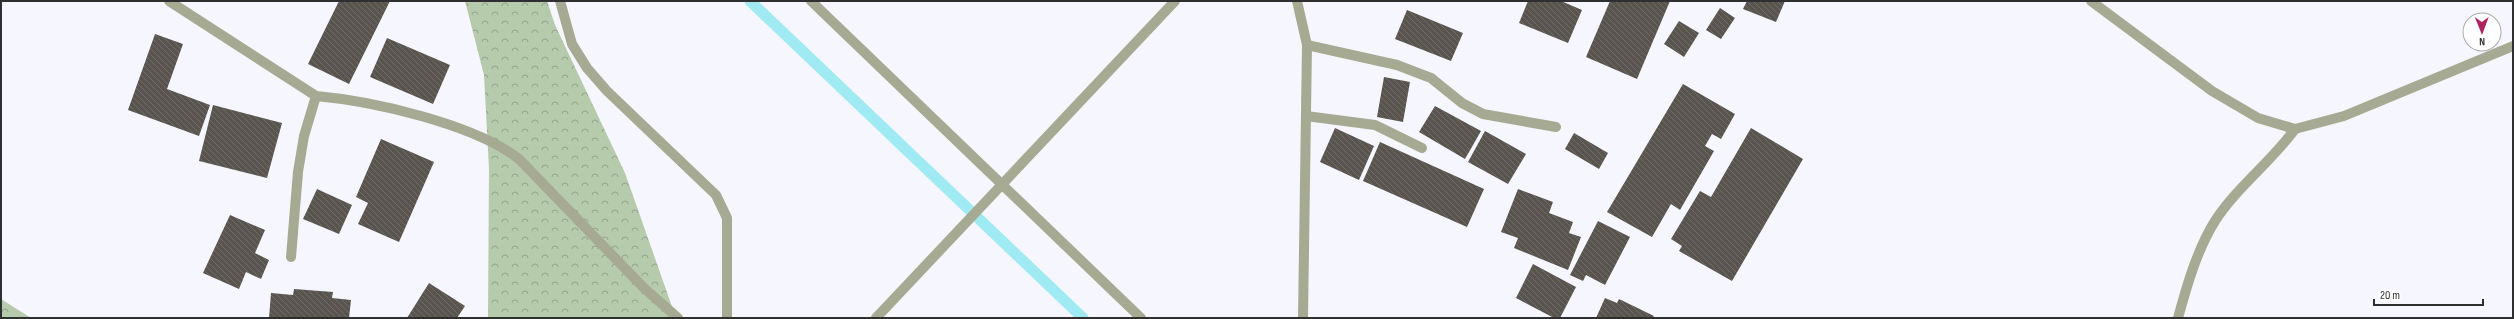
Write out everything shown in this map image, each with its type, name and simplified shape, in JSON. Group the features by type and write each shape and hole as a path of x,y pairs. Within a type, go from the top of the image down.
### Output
{"street":[{"path":"169,1 316,96 339,98 395,110 482,137 503,146 519,159 645,289 678,318"},
{"path":"560,1 572,44 587,68 607,91 716,195 728,218 727,318"},
{"path":"811,1 1140,318"},
{"path":"876,318 981,204 1002,184 1175,1"},
{"path":"1296,1 1307,45 1303,318"},
{"path":"2091,1 2212,91 2258,118 2295,129 2344,116 2513,46"},
{"path":"1307,45 1397,65 1431,78 1462,103 1483,114 1556,127"},
{"path":"291,258 298,172 304,136 316,96"},
{"path":"1306,116 1375,125 1422,148"},
{"path":"2178,318 2199,252 2215,221 2280,149 2295,129"}],"green space":[{"path":"465,1 547,1 555,25 625,173 676,318 488,318 489,169 484,75"},
{"path":"1,299 31,318 1,318"}],"building":[{"path":"339,1 390,1 349,84 308,64"},
{"path":"1528,1 1561,1 1582,10 1568,43 1519,23"},
{"path":"1610,1 1670,1 1637,79 1586,57"},
{"path":"1747,1 1785,1 1776,22 1743,9"},
{"path":"1720,8 1735,18 1721,39 1706,30"},
{"path":"1407,10 1463,33 1451,61 1395,39"},
{"path":"1679,21 1699,33 1684,57 1664,44"},
{"path":"155,34 183,44 167,89 210,105 199,136 128,110"},
{"path":"387,38 450,65 433,104 370,77"},
{"path":"1384,77 1410,82 1403,122 1377,117"},
{"path":"1683,84 1735,114 1721,139 1712,134 1705,146 1714,151 1680,210 1671,204 1652,237 1607,212"},
{"path":"213,105 282,123 267,178 199,161"},
{"path":"1435,106 1481,131 1465,159 1419,132"},
{"path":"1335,128 1374,146 1359,180 1320,162"},
{"path":"1751,128 1803,159 1732,281 1679,251 1682,246 1671,239 1700,191 1711,197"},
{"path":"1485,131 1526,154 1508,184 1468,162"},
{"path":"1574,133 1608,153 1599,169 1565,149"},
{"path":"381,139 434,162 399,242 358,224 368,203 356,197"},
{"path":"1380,142 1484,189 1467,227 1363,181"},
{"path":"317,189 352,205 339,234 303,219"},
{"path":"1518,189 1553,202 1549,213 1573,222 1569,233 1581,237 1568,270 1514,248 1518,238 1501,232"},
{"path":"230,215 265,230 255,253 269,260 261,279 246,272 239,289 203,273"},
{"path":"1598,221 1630,237 1605,285 1586,275 1583,281 1570,275"},
{"path":"1533,264 1576,287 1560,318 1554,318 1516,298"},
{"path":"429,283 465,306 457,318 407,318"},
{"path":"294,289 333,292 332,298 351,300 349,318 269,318 271,293 293,295"},
{"path":"1605,298 1617,303 1619,299 1654,316 1652,318 1596,318"}],"waterway":[{"path":"750,1 1083,318"}]}
